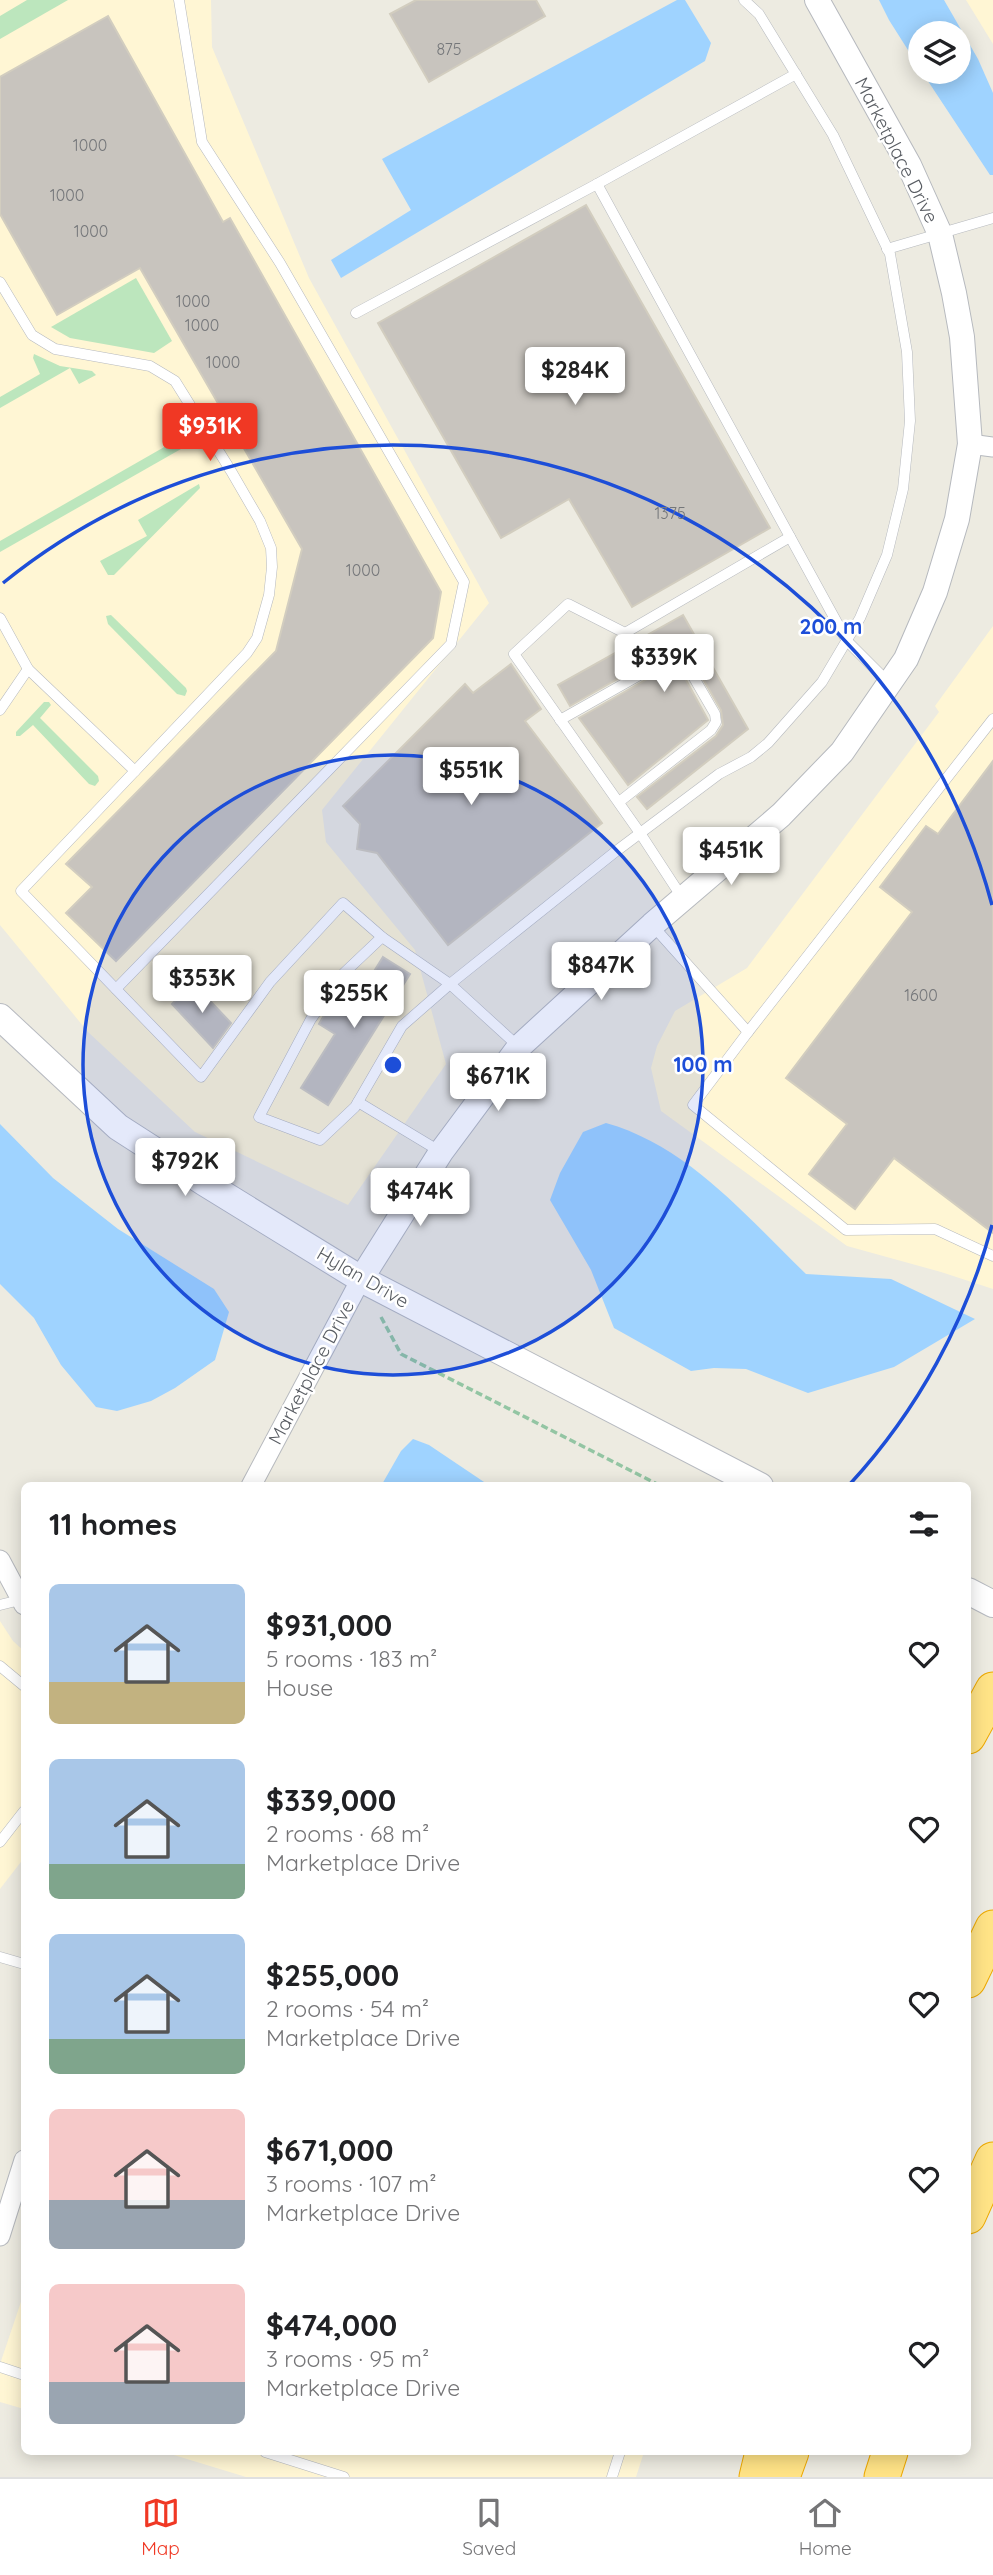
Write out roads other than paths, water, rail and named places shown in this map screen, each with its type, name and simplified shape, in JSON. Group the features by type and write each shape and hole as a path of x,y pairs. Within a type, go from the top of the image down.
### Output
{"highway":[{"path":"971,1730 993,1690"},
{"path":"971,1974 993,1928"},
{"path":"971,2209 993,2160"},
{"path":"757,2477 762,2455"},
{"path":"782,2477 790,2455"},
{"path":"882,2477 889,2455"}],"main road":[{"name":"Hylan Drive","path":"0,1017 118,1127 361,1279 752,1482"},
{"path":"971,1593 993,1604"}],"street":[{"name":"Marketplace Drive","path":"253,1482 361,1279 441,1152 519,1046 652,925 781,815 842,752 906,659 935,592 982,445 954,293 940,234 898,144 817,0"},
{"path":"0,1560 21,1600"},
{"path":"0,2236 21,2170"}],"lane":[{"path":"116,989 451,644 464,582 280,263 202,142 179,0"},
{"path":"382,937 344,973 311,1019 259,1117 320,1140 359,1102 402,1026 450,984 640,833 719,774 751,757 768,743 822,682 860,618 887,555 903,489 910,421 907,352 887,249 833,135 759,14 744,0"},
{"path":"356,313 796,74"},
{"path":"597,184 847,641 889,683"},
{"path":"887,249 993,218"},
{"path":"0,282 32,335 55,349 150,366 174,382 231,471 268,539 272,556 271,578 257,638 247,653 21,891 201,1077 270,982 343,903 382,937 450,984 519,1046"},
{"path":"683,898 514,654 568,604 625,633 790,537"},
{"path":"0,618 28,669 135,771"},
{"path":"561,720 668,659 678,658 686,664 715,714 716,722 711,730 618,802"},
{"path":"0,710 28,669"},
{"path":"993,719 693,1105 846,1230 936,1229 993,1256"},
{"path":"652,925 748,1032"},
{"path":"359,1102 441,1152"},
{"path":"0,1605 21,1602"},
{"path":"0,1665 21,1683"},
{"path":"0,1842 21,1815"},
{"path":"0,1957 21,1963"},
{"path":"0,2367 21,2374"},
{"path":"274,2455 344,2477"},
{"path":"612,2477 619,2455"}],"water":[{"path":"677,0 685,0 711,43 705,61 341,278 331,260 411,210 382,159"},
{"path":"879,0 944,0 956,21 908,21 908,50"},
{"path":"971,47 993,93 993,175 990,175 930,84 971,84"},
{"path":"606,1123 636,1134 689,1166 738,1207 806,1274 891,1279 975,1319 894,1367 808,1393 746,1369 714,1368 691,1371 614,1328 591,1270 550,1200 560,1173 583,1132"},
{"path":"0,1124 53,1178 118,1229 214,1289 229,1312 215,1360 151,1401 117,1411 96,1407 61,1365 34,1318 0,1284"},
{"path":"413,1439 429,1445 484,1482 383,1482 401,1451"}]}
